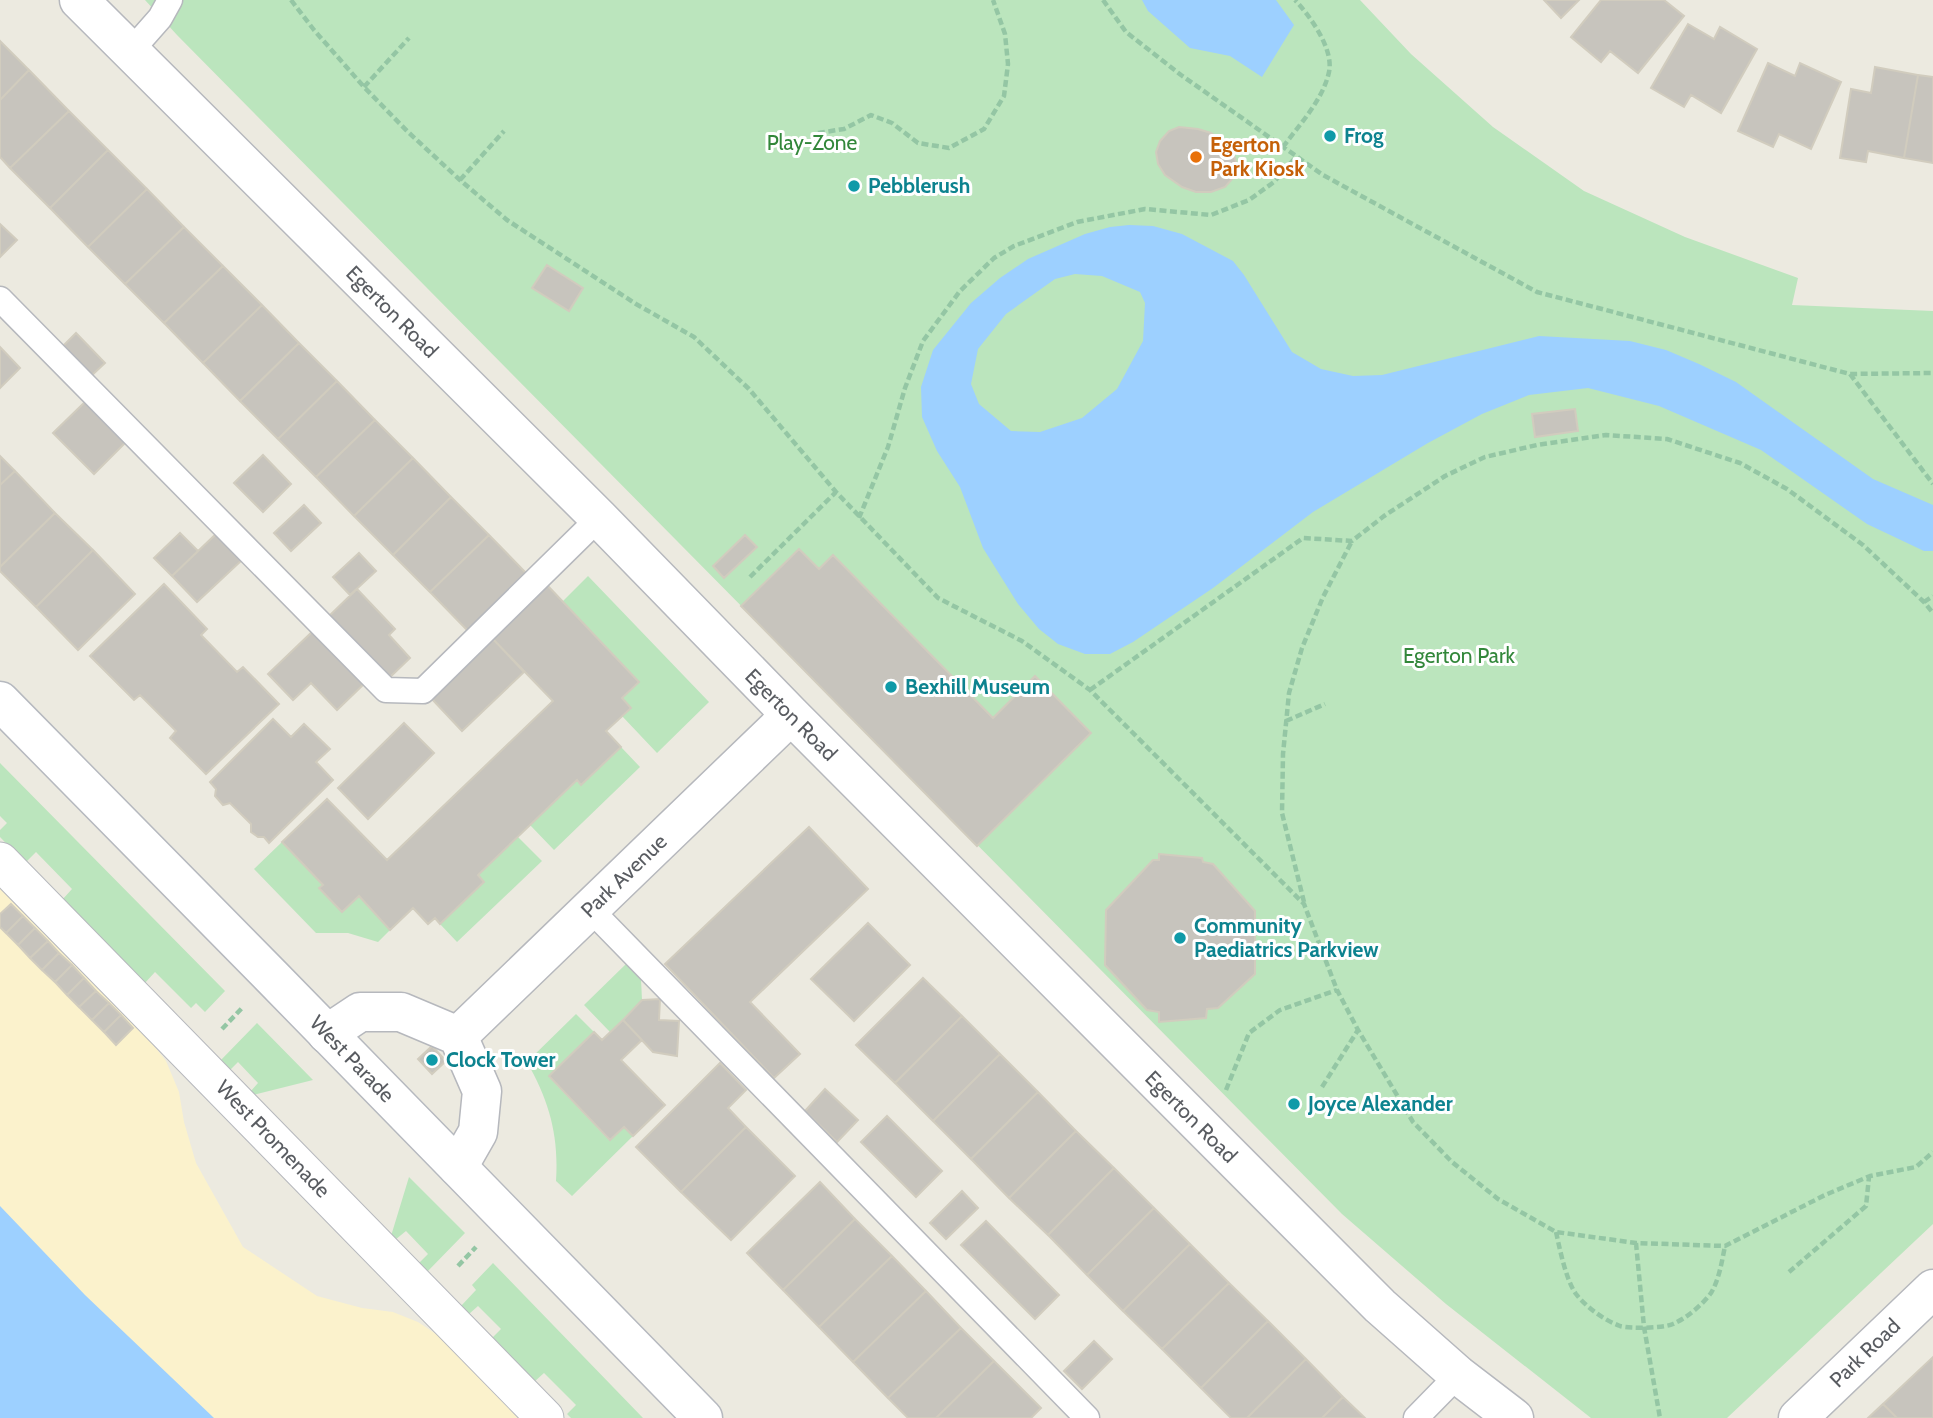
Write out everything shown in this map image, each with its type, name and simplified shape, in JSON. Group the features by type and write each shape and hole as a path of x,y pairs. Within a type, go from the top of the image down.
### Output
{"street":[{"name":"Egerton Road","path":"79,0 599,518 791,715 1380,1306 1458,1375 1514,1418"},
{"name":"West Parade","path":"0,701 703,1418"},
{"name":"Park Avenue","path":"458,1036 791,715"},
{"name":"West Promenade","path":"0,861 545,1418"},
{"path":"327,1034 360,1012 401,1012 458,1036 482,1091 478,1132 458,1167"},
{"name":"Park Road","path":"1797,1418 1933,1289"}],"lane":[{"path":"130,52 160,18 170,0"},
{"path":"0,299 386,690 422,691 599,518"},
{"path":"590,909 1087,1418"},
{"path":"1416,1418 1458,1375"}],"path":[{"path":"291,0 364,87 460,180 506,220 636,304 694,337 749,389 859,518 938,598 1023,641 1090,690 1304,904"},
{"path":"818,133 844,129 871,115 892,123 918,143 949,148 984,129 1003,96 1008,64 1005,34 993,0"},
{"path":"1103,0 1126,32 1296,157 1323,175 1537,292 1850,373 1933,373"},
{"path":"1283,148 1319,98 1330,71 1326,46 1295,0"},
{"path":"364,87 409,38"},
{"path":"460,180 503,131"},
{"path":"859,518 888,447 905,388 923,341 960,291 994,258 1014,246 1077,222 1145,209 1211,215 1249,200 1274,183 1296,157"},
{"path":"1850,373 1933,484"},
{"path":"1933,613 1863,545 1787,489 1740,463 1667,439 1606,435 1537,445 1485,457 1446,476 1384,516 1352,541 1323,597 1302,648 1289,693 1283,754 1282,813 1304,904 1337,990 1413,1122 1452,1162 1498,1199 1556,1232 1636,1242 1725,1246 1825,1195 1870,1176 1916,1167 1933,1152"},
{"path":"750,577 836,492"},
{"path":"1090,690 1303,538 1352,541"},
{"path":"1924,602 1933,596"},
{"path":"1286,721 1325,704"},
{"path":"1197,1124 1224,1094 1249,1032 1280,1010 1337,990"},
{"path":"1322,1087 1358,1030"},
{"path":"1789,1272 1866,1206 1870,1176"},
{"path":"427,1297 506,1216"},
{"path":"1556,1232 1562,1259 1575,1293 1597,1314 1621,1326 1673,1324 1696,1309 1712,1292 1725,1246"},
{"path":"1636,1242 1644,1327 1660,1418"}],"green space":[{"name":"Egerton Park","path":"145,0 1360,0 1411,54 1493,127 1584,191 1685,237 1798,278 1792,305 1933,311 1933,1224 1727,1418 1591,1418 1446,1304 1342,1214"},
{"path":"588,576 709,702 657,753 622,716 631,708 622,698 638,683 562,602"},
{"path":"621,747 640,767 554,850 530,825 577,780 581,785"},
{"path":"0,763 225,991 205,1012 196,1003 191,1008 155,972 144,984 62,900 72,889 36,852 25,863 0,837 0,830 7,823 0,816"},
{"path":"518,837 542,861 457,942 440,924 483,882 478,875"},
{"path":"282,842 323,885 319,889 342,912 359,896 390,930 378,942 348,933 316,933 254,869"},
{"path":"626,964 641,979 642,1000 610,1032 584,1005"},
{"path":"576,1014 594,1032 549,1077 609,1140 624,1127 633,1136 572,1196 556,1181 556,1148 551,1119 527,1062"},
{"path":"257,1023 313,1080 253,1095 250,1092 258,1083 238,1062 229,1071 220,1061"},
{"path":"409,1177 465,1233 427,1272 419,1263 428,1254 406,1231 395,1240 391,1236"},
{"path":"493,1263 643,1418 571,1418 567,1414 576,1405 544,1373 534,1382 492,1338 501,1329 478,1306 469,1314 461,1306 476,1290 472,1285"}],"sand":[{"path":"0,886 141,1029 166,1061 179,1092 184,1122 196,1163 243,1247 317,1296 362,1308 393,1312 418,1322 442,1338 518,1418 0,1418"}],"water":[{"path":"1142,0 1276,0 1294,25 1262,77 1230,56 1190,48 1148,11"},
{"path":"1153,226 1182,234 1233,261 1292,352 1321,369 1353,376 1382,375 1539,336 1630,341 1666,350 1736,382 1873,479 1933,505 1933,551 1924,551 1867,524 1761,450 1659,406 1588,388 1529,395 1482,414 1428,443 1313,512 1213,588 1133,642 1110,654 1085,654 1058,644 1039,629 1018,604 983,548 960,487 937,451 922,417 921,387 933,350 971,303 1000,278 1028,259 1085,234 1110,227","holes":["1075,274 1102,276 1140,292 1145,303 1143,341 1117,389 1082,418 1040,432 1011,431 979,404 971,384 978,349 1006,314 1055,279"]},
{"path":"0,1206 85,1295 214,1418 0,1418"}],"building":[{"path":"1544,0 1579,0 1561,18"},
{"path":"1601,0 1664,0 1684,16 1638,73 1610,51 1601,62 1571,37"},
{"path":"1688,24 1714,39 1720,27 1757,49 1721,113 1691,95 1684,107 1651,88"},
{"path":"0,41 29,70 0,100"},
{"path":"1768,63 1795,76 1800,63 1841,82 1811,149 1779,134 1773,147 1738,131"},
{"path":"1875,67 1918,75 1904,158 1868,151 1866,162 1840,158 1851,89 1871,93"},
{"path":"29,70 69,111 10,168 0,157 0,100"},
{"path":"1918,75 1933,77 1933,163 1904,158"},
{"path":"69,111 108,150 50,208 10,168"},
{"name":"Egerton Park Kiosk","path":"1179,127 1211,133 1233,152 1236,162 1234,177 1225,187 1211,192 1196,192 1182,187 1165,175 1158,164 1156,152 1160,141 1169,131"},
{"path":"108,150 147,189 88,247 50,208"},
{"path":"147,189 184,227 125,284 88,247"},
{"path":"0,224 17,240 0,257"},
{"path":"184,227 223,266 164,323 125,284"},
{"path":"547,265 583,288 569,311 532,288"},
{"path":"223,266 262,305 203,363 164,323"},
{"path":"262,305 299,343 240,401 203,363"},
{"path":"76,333 105,363 91,376 62,347"},
{"path":"299,343 337,381 278,439 240,401"},
{"path":"0,347 20,368 0,388"},
{"path":"337,381 375,420 316,477 278,439"},
{"path":"86,401 126,442 94,474 53,433"},
{"path":"1575,409 1578,431 1535,437 1532,414"},
{"path":"375,420 413,458 354,516 316,477"},
{"path":"263,455 291,484 263,512 234,483"},
{"path":"0,456 15,471 0,485"},
{"path":"413,458 451,497 393,555 354,516"},
{"path":"15,471 55,513 0,567 0,485"},
{"path":"451,497 489,535 430,592 393,555"},
{"path":"304,505 321,523 291,551 274,533"},
{"path":"55,513 93,550 36,607 0,571 0,567"},
{"path":"180,533 198,551 172,576 154,558"},
{"path":"217,533 242,560 197,602 172,576"},
{"path":"489,535 527,574 469,632 430,592"},
{"path":"745,535 757,547 724,578 713,566"},
{"name":"Bexhill Museum","path":"799,549 819,569 833,555 993,718 1035,676 1091,733 977,846 741,606"},
{"path":"93,550 135,594 78,650 36,607"},
{"path":"359,553 376,571 350,595 333,577"},
{"path":"164,584 207,629 201,635 237,672 243,667 279,704 206,774 170,738 176,731 140,695 134,700 90,656"},
{"path":"547,585 639,682 622,698 631,708 606,731 621,747 581,785 577,780 478,875 484,882 440,924 435,918 428,924 413,908 390,930 359,896 342,912 319,888 323,885 282,842 327,799 387,860 553,701 492,638"},
{"path":"357,589 395,629 389,635 410,658 388,679 329,616"},
{"path":"313,631 364,684 337,710 311,683 293,700 268,674"},
{"path":"492,638 524,672 462,731 430,697"},
{"path":"273,719 291,737 304,724 330,749 316,762 333,780 269,843 264,837 258,837 251,832 251,824 230,803 223,805 215,796 216,789 210,782"},
{"path":"404,723 434,753 368,819 338,788"},
{"path":"809,827 868,889 750,1002 800,1054 774,1078 665,964"},
{"name":"Community Paediatrics Parkview","path":"1159,854 1202,858 1203,862 1213,864 1255,911 1255,974 1218,1008 1207,1009 1206,1018 1159,1022 1159,1012 1147,1010 1105,965 1106,910 1153,860 1159,860"},
{"path":"11,904 23,916 6,933 0,927 0,914"},
{"path":"23,916 35,928 18,945 6,933"},
{"path":"868,923 910,965 854,1021 811,979"},
{"path":"35,928 48,941 30,958 18,945"},
{"path":"48,941 59,953 42,970 30,958"},
{"path":"59,953 72,965 55,982 42,970"},
{"path":"72,965 84,978 67,995 55,982"},
{"path":"84,978 96,991 79,1007 67,995"},
{"path":"923,978 962,1016 895,1083 856,1045"},
{"path":"96,991 109,1003 92,1020 79,1007"},
{"path":"660,999 659,1020 679,1021 677,1056 653,1052 623,1020 642,1000"},
{"path":"109,1003 121,1015 104,1032 92,1020"},
{"path":"121,1015 133,1028 116,1045 104,1032"},
{"path":"962,1016 1000,1054 933,1121 895,1083"},
{"path":"623,1020 642,1040 621,1060 665,1105 633,1136 624,1127 610,1140 549,1076 594,1032 602,1040"},
{"name":"Clock Tower","path":"432,1046 446,1061 432,1074 418,1059"},
{"path":"1000,1054 1038,1092 971,1159 933,1121"},
{"path":"720,1063 746,1090 728,1108 746,1127 681,1192 636,1147"},
{"path":"825,1089 858,1120 837,1142 805,1111"},
{"path":"1038,1092 1076,1131 1009,1198 971,1159"},
{"path":"887,1116 942,1171 916,1197 861,1142"},
{"path":"746,1127 795,1176 731,1240 681,1192"},
{"path":"1076,1131 1114,1168 1048,1235 1009,1198"},
{"path":"1114,1168 1154,1208 1087,1275 1048,1235"},
{"path":"820,1182 855,1219 783,1290 747,1253"},
{"path":"962,1191 978,1208 946,1239 930,1223"},
{"path":"1154,1208 1190,1244 1123,1311 1087,1275"},
{"path":"855,1219 892,1256 819,1327 783,1290"},
{"path":"986,1221 1059,1295 1035,1319 961,1245"},
{"path":"1190,1244 1229,1283 1162,1349 1123,1311"},
{"path":"892,1256 926,1291 853,1362 819,1327"},
{"path":"1229,1283 1268,1321 1201,1388 1162,1349"},
{"path":"926,1291 961,1328 888,1398 853,1362"},
{"path":"1268,1321 1306,1359 1247,1418 1231,1418 1201,1388"},
{"path":"961,1328 994,1361 936,1418 908,1418 888,1398"},
{"path":"1094,1341 1112,1359 1082,1389 1064,1371"},
{"path":"1933,1357 1933,1418 1897,1418 1883,1404"},
{"path":"1306,1359 1343,1397 1322,1418 1247,1418"},
{"path":"994,1361 1041,1408 1031,1418 936,1418"},
{"path":"1343,1397 1365,1418 1322,1418"},
{"path":"1883,1404 1897,1418 1868,1418"}],"place":[{"name":"Frog","path":"1330,136"},
{"name":"Egerton Park Kiosk","path":"1196,157"},
{"name":"Pebblerush","path":"854,186"},
{"name":"Bexhill Museum","path":"891,687"},
{"name":"Community Paediatrics Parkview","path":"1180,938"},
{"name":"Clock Tower","path":"432,1060"},
{"name":"Joyce Alexander","path":"1294,1104"}],"park label":[{"name":"Play-Zone","path":"812,143"}]}
